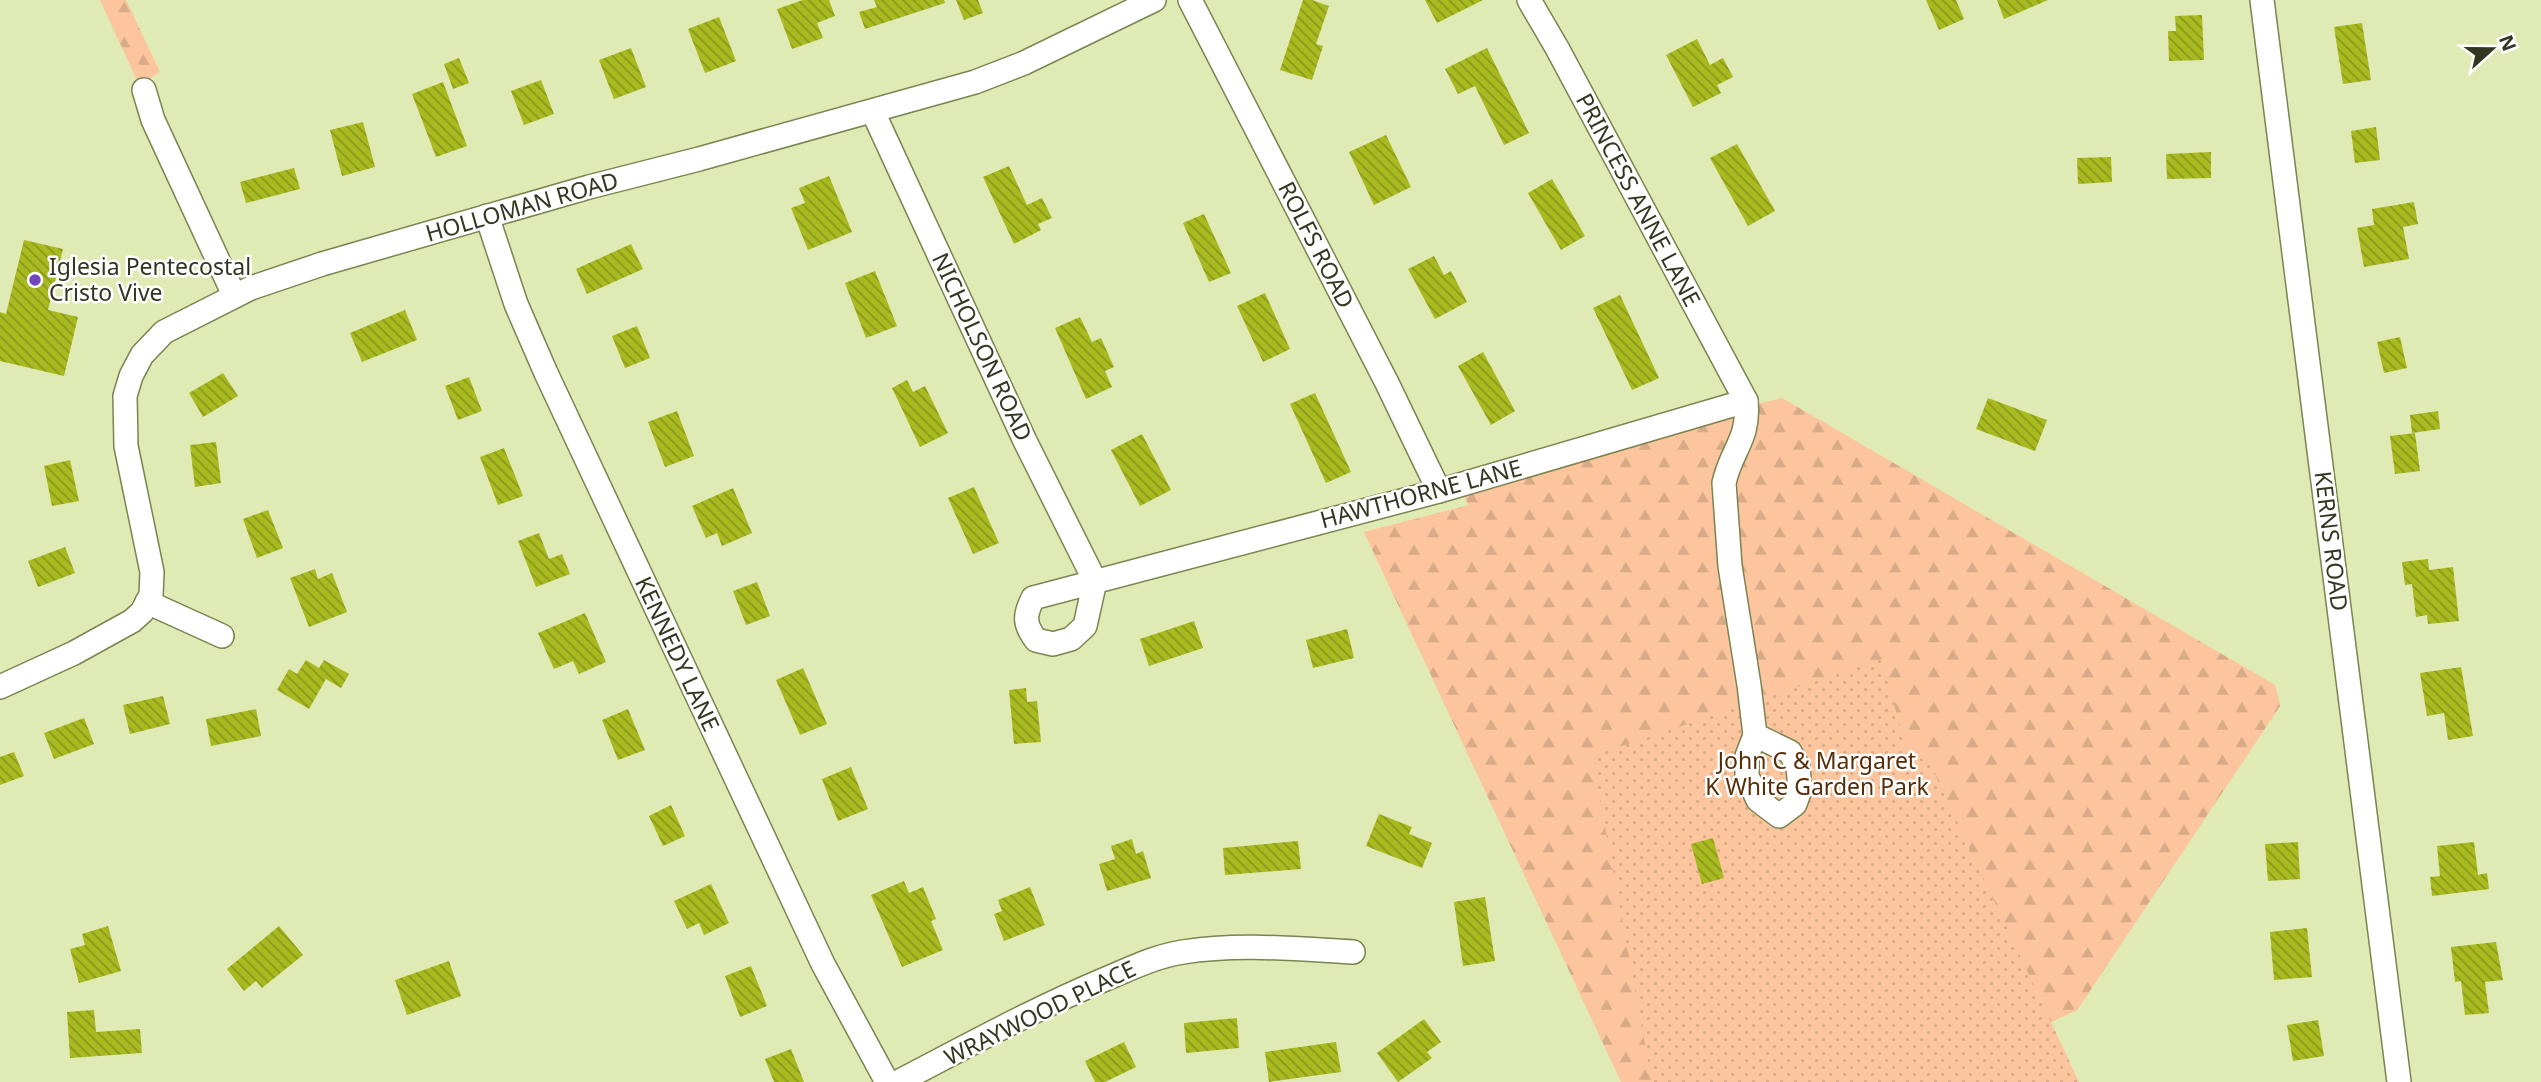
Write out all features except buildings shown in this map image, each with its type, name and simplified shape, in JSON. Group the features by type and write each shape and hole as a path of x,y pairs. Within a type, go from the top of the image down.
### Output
{"street":[{"name":"HOLLOMAN ROAD","path":"148,602 152,572 124,426 125,396 131,376 142,355 164,332 234,295 322,264 975,82 1024,63 1154,0"},
{"name":"ROLFS ROAD","path":"1190,0 1387,383 1439,491"},
{"name":"PRINCESS ANNE LANE","path":"1529,0 1746,401"},
{"name":"KERNS ROAD","path":"2263,0 2399,1082"},
{"path":"144,90 153,120 234,295"},
{"name":"NICHOLSON ROAD","path":"873,112 1025,441 1096,581"},
{"name":"KENNEDY LANE","path":"487,216 516,304 557,398 823,964 887,1082"},
{"name":"HAWTHORNE LANE","path":"1096,581 1439,491 1746,401"},
{"path":"1746,401 1748,418 1744,435 1724,483 1730,566 1755,735"},
{"path":"0,687 123,627 142,612 148,602 222,636"},
{"name":"WRAYWOOD PLACE","path":"898,1082 1080,989 1154,959 1182,952 1222,948 1265,947 1353,952"}],"green space":[{"path":"100,0 126,0 160,72 139,85"},
{"name":"John C & Margaret K White Garden Park","path":"1782,398 2275,685 2280,706 2077,1010 2051,1022 1931,766 1906,747 1881,659 1592,756 1652,1082 1621,1082 1364,532 1469,506 1454,477"},
{"name":"John C & Margaret K White Garden Park","path":"1469,505 2275,685 2280,706 2077,1010 2051,1022 2079,1082 1622,1082 1364,532"}],"place":[{"name":"Iglesia Pentecostal Cristo Vive","path":"35,280"}]}
